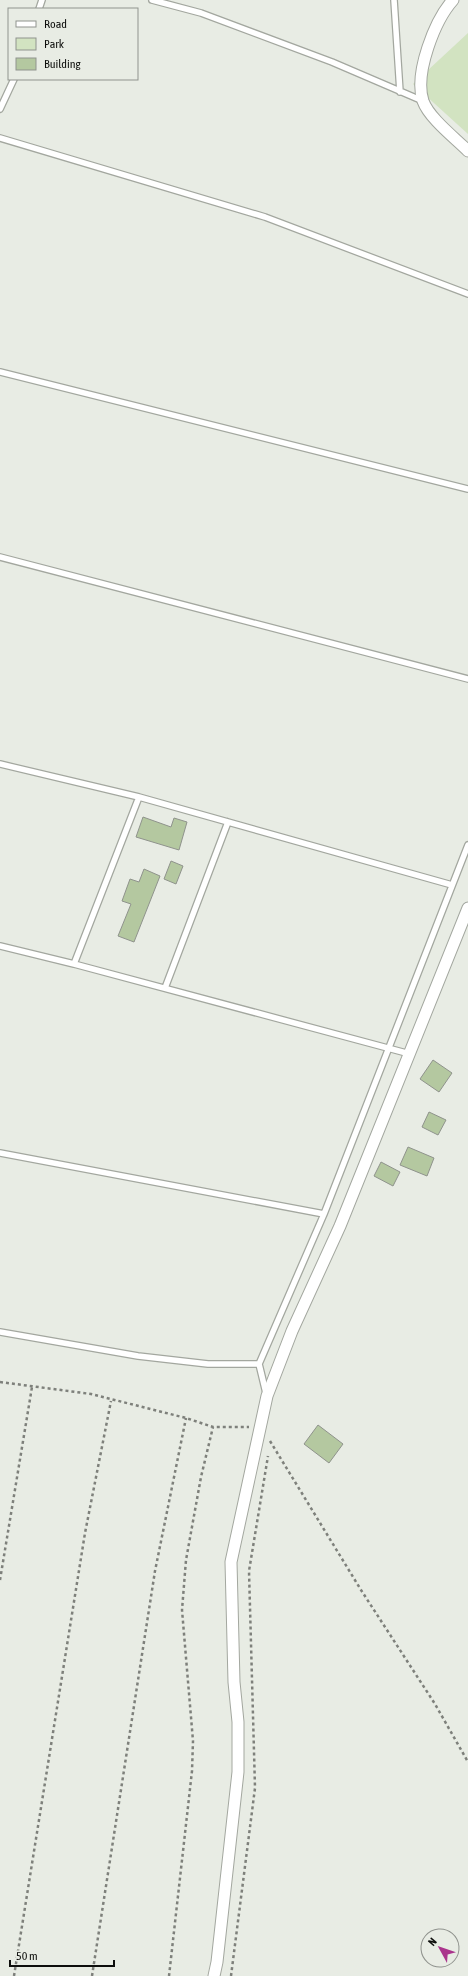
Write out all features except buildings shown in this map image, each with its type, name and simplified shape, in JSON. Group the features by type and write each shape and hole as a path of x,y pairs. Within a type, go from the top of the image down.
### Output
{"street":[{"path":"453,0 441,16 431,39 423,67 421,86 423,101 437,121 468,151"},
{"path":"214,1976 218,1962 238,1772 238,1722 234,1682 231,1562 267,1396 292,1331 340,1226 468,908"}],"lane":[{"path":"152,0 201,13 332,62 423,101"},
{"path":"394,0 400,92"},
{"path":"0,110 14,80"},
{"path":"0,138 265,217 468,294"},
{"path":"0,372 468,489"},
{"path":"0,557 468,679"},
{"path":"0,764 139,797 452,885"},
{"path":"74,964 139,797"},
{"path":"166,988 228,822"},
{"path":"267,1396 259,1364 324,1214 390,1049 468,845"},
{"path":"0,946 166,988 410,1054"},
{"path":"0,1153 324,1214"},
{"path":"0,1332 138,1356 208,1364 259,1364"}],"path":[{"path":"0,1382 92,1394 110,1401 186,1418 213,1427 261,1427 361,1590 435,1704 468,1762"},
{"path":"0,1580 32,1387"},
{"path":"14,1976 84,1540 110,1401"},
{"path":"92,1976 156,1571 186,1418"},
{"path":"169,1976 192,1764 193,1741 182,1610 186,1560 201,1477 213,1427"},
{"path":"231,1976 255,1788 249,1571 270,1442"}],"green space":[{"path":"468,33 468,134 413,84"}]}
